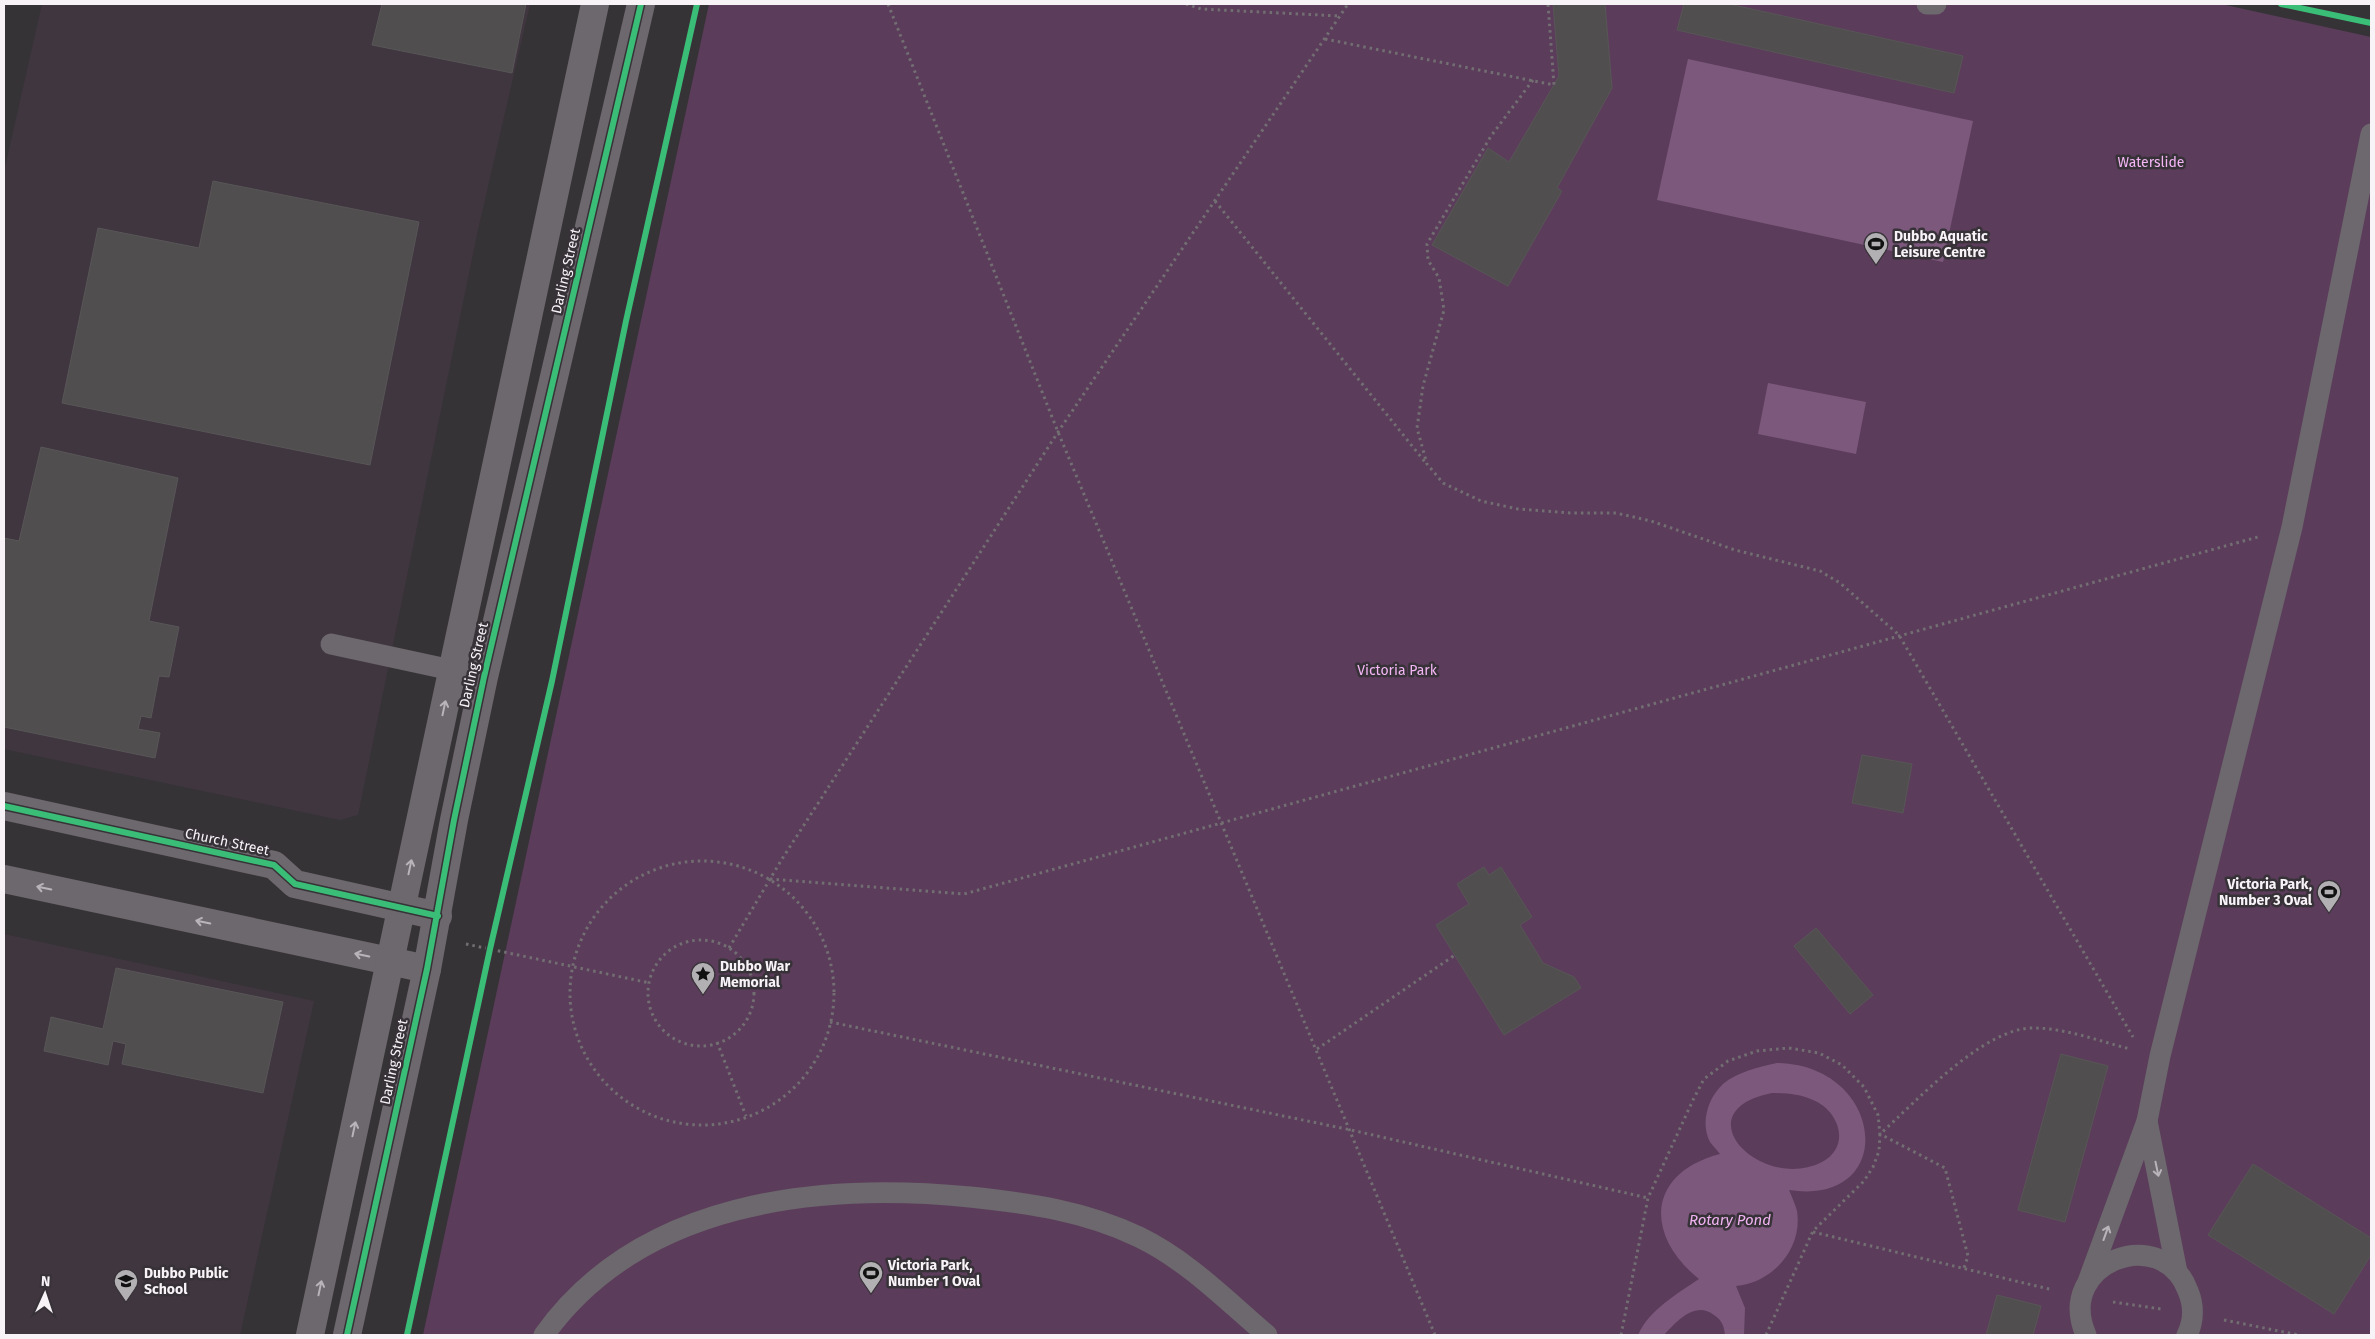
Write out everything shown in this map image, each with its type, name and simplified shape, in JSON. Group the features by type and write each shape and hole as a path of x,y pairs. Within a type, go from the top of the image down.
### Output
{"street":[{"name":"Darling Street","path":"310,1335 595,4"},
{"name":"Darling Street","path":"348,1335 436,926 454,820 484,677 641,4"},
{"name":"Church Street","path":"4,806 274,865 295,884 402,907 436,926"},
{"path":"4,880 427,969"}],"lane":[{"path":"1927,4 1936,4"},
{"path":"2177,1272 2147,1121 2151,1054 2292,527 2371,134"},
{"path":"331,644 484,677"},
{"path":"2083,1313 2147,1121"},
{"path":"544,1335 580,1292 616,1262 657,1239 701,1220 753,1205 808,1195 879,1192 927,1193 1036,1204 1090,1217 1140,1237 1186,1266 1267,1335"},
{"path":"2083,1313 2101,1267 2115,1259 2131,1254 2148,1256 2164,1262 2177,1272 2186,1285 2192,1299 2192,1314 2186,1335"}],"path":[{"path":"888,4 1058,432 1435,1335"},
{"path":"1186,4 1201,8 1340,16"},
{"path":"729,948 770,879 1058,432 1348,4"},
{"path":"1324,39 1554,85 1548,4"},
{"path":"1427,464 1417,428 1423,386 1444,310 1439,278 1428,260 1427,244 1491,136 1533,80"},
{"path":"1215,201 1443,482 1481,501 1518,509 1570,513 1616,513 1651,521 1735,550 1820,571 1840,583 1899,635 2151,1054"},
{"path":"770,879 804,908 827,947 835,990 829,1035 808,1074 774,1104 735,1121 692,1125 651,1115 614,1092 587,1059 572,1019 570,976 582,935 607,901 641,875 684,862 728,863 770,879 964,894 2292,527"},
{"path":"436,926 490,949 650,983"},
{"path":"488,959 493,940"},
{"path":"692,940 708,940 729,948 738,954 748,968 754,983 754,1000 749,1016 739,1030 724,1041 706,1046 688,1044 671,1037 658,1024 650,1007 648,989 652,971 663,956 676,945 692,940"},
{"path":"1317,1049 1455,955"},
{"path":"830,1022 1351,1130 1648,1198"},
{"path":"1880,1134 1958,1064 1980,1048 2008,1034 2032,1028 2059,1031 2151,1054"},
{"path":"717,1042 746,1116"},
{"path":"1621,1335 1648,1198 1692,1100 1704,1079 1728,1061 1756,1051 1797,1049 1819,1053 1842,1065 1864,1087 1878,1114 1880,1134 1878,1151 1873,1167 1864,1181 1813,1231 1766,1335"},
{"path":"1880,1134 1944,1168 1968,1256 1964,1268"},
{"path":"1813,1231 1964,1268 2083,1313"}],"shaded area":[{"path":"42,4 530,4 477,234 358,815 340,820 4,749 4,172"},
{"path":"4,934 314,1001 240,1335 4,1335"}],"green space":[{"name":"Victoria Park","path":"709,4 2221,4 2371,37 2371,1335 423,1335"}],"water":[{"path":"1688,59 1973,121 1943,262 1657,200"},
{"path":"1768,383 1866,402 1856,454 1758,434"},
{"name":"Rotary Pond","path":"1777,1063 1813,1070 1840,1086 1858,1109 1865,1134 1862,1158 1849,1178 1825,1190 1789,1190 1797,1211 1798,1225 1790,1251 1773,1271 1762,1278 1736,1286 1745,1308 1744,1335 1725,1335 1719,1319 1707,1311 1700,1310 1686,1314 1664,1335 1638,1335 1656,1310 1699,1279 1681,1262 1669,1244 1662,1225 1662,1207 1667,1190 1678,1175 1696,1163 1720,1154 1710,1142 1706,1127 1707,1111 1713,1096 1723,1084 1735,1076 1748,1070","holes":["1772,1093 1793,1094 1808,1098 1822,1105 1830,1112 1835,1120 1839,1139 1837,1148 1831,1155 1822,1162 1799,1169 1776,1167 1755,1159 1740,1146 1732,1131 1733,1116 1746,1102"]}],"building":[{"path":"382,4 526,4 512,73 372,45"},
{"path":"1553,4 1605,4 1612,88 1557,188 1562,191 1508,286 1432,245 1488,148 1509,162 1559,76"},
{"path":"1684,4 1729,4 1963,56 1954,93 1677,30"},
{"path":"213,181 419,222 370,465 62,403 98,228 199,248"},
{"path":"41,447 178,478 149,621 179,627 169,677 159,676 151,718 141,716 138,729 160,733 155,758 4,727 4,538 19,541"},
{"path":"1862,755 1912,764 1903,813 1852,803"},
{"path":"1484,867 1489,875 1501,867 1532,917 1520,925 1543,963 1574,977 1581,988 1504,1035 1436,925 1469,904 1457,884"},
{"path":"1816,928 1873,995 1850,1014 1794,946"},
{"path":"116,968 283,1002 263,1093 122,1064 126,1044 113,1041 108,1065 44,1051 51,1017 103,1029"},
{"path":"2061,1054 2108,1066 2065,1222 2018,1210"},
{"path":"2253,1164 2371,1238 2371,1255 2334,1314 2208,1235"},
{"path":"1997,1295 2041,1306 2033,1335 1986,1335"}],"cycle path":[{"path":"347,1335 427,969 454,820 484,677 641,4"},
{"path":"407,1335 490,949 552,681 626,321 697,4"},
{"path":"2281,4 2371,23"},
{"path":"4,806 274,865 295,884 438,916"}],"place":[{"name":"Dubbo Aquatic Leisure Centre","path":"1876,265"},
{"name":"Victoria Park, Number 3 Oval","path":"2329,913"},
{"name":"Dubbo War Memorial","path":"703,995"},
{"name":"Victoria Park, Number 1 Oval","path":"871,1294"},
{"name":"Dubbo Public School","path":"126,1302"}],"park label":[{"name":"Waterslide","path":"2151,162"}]}
